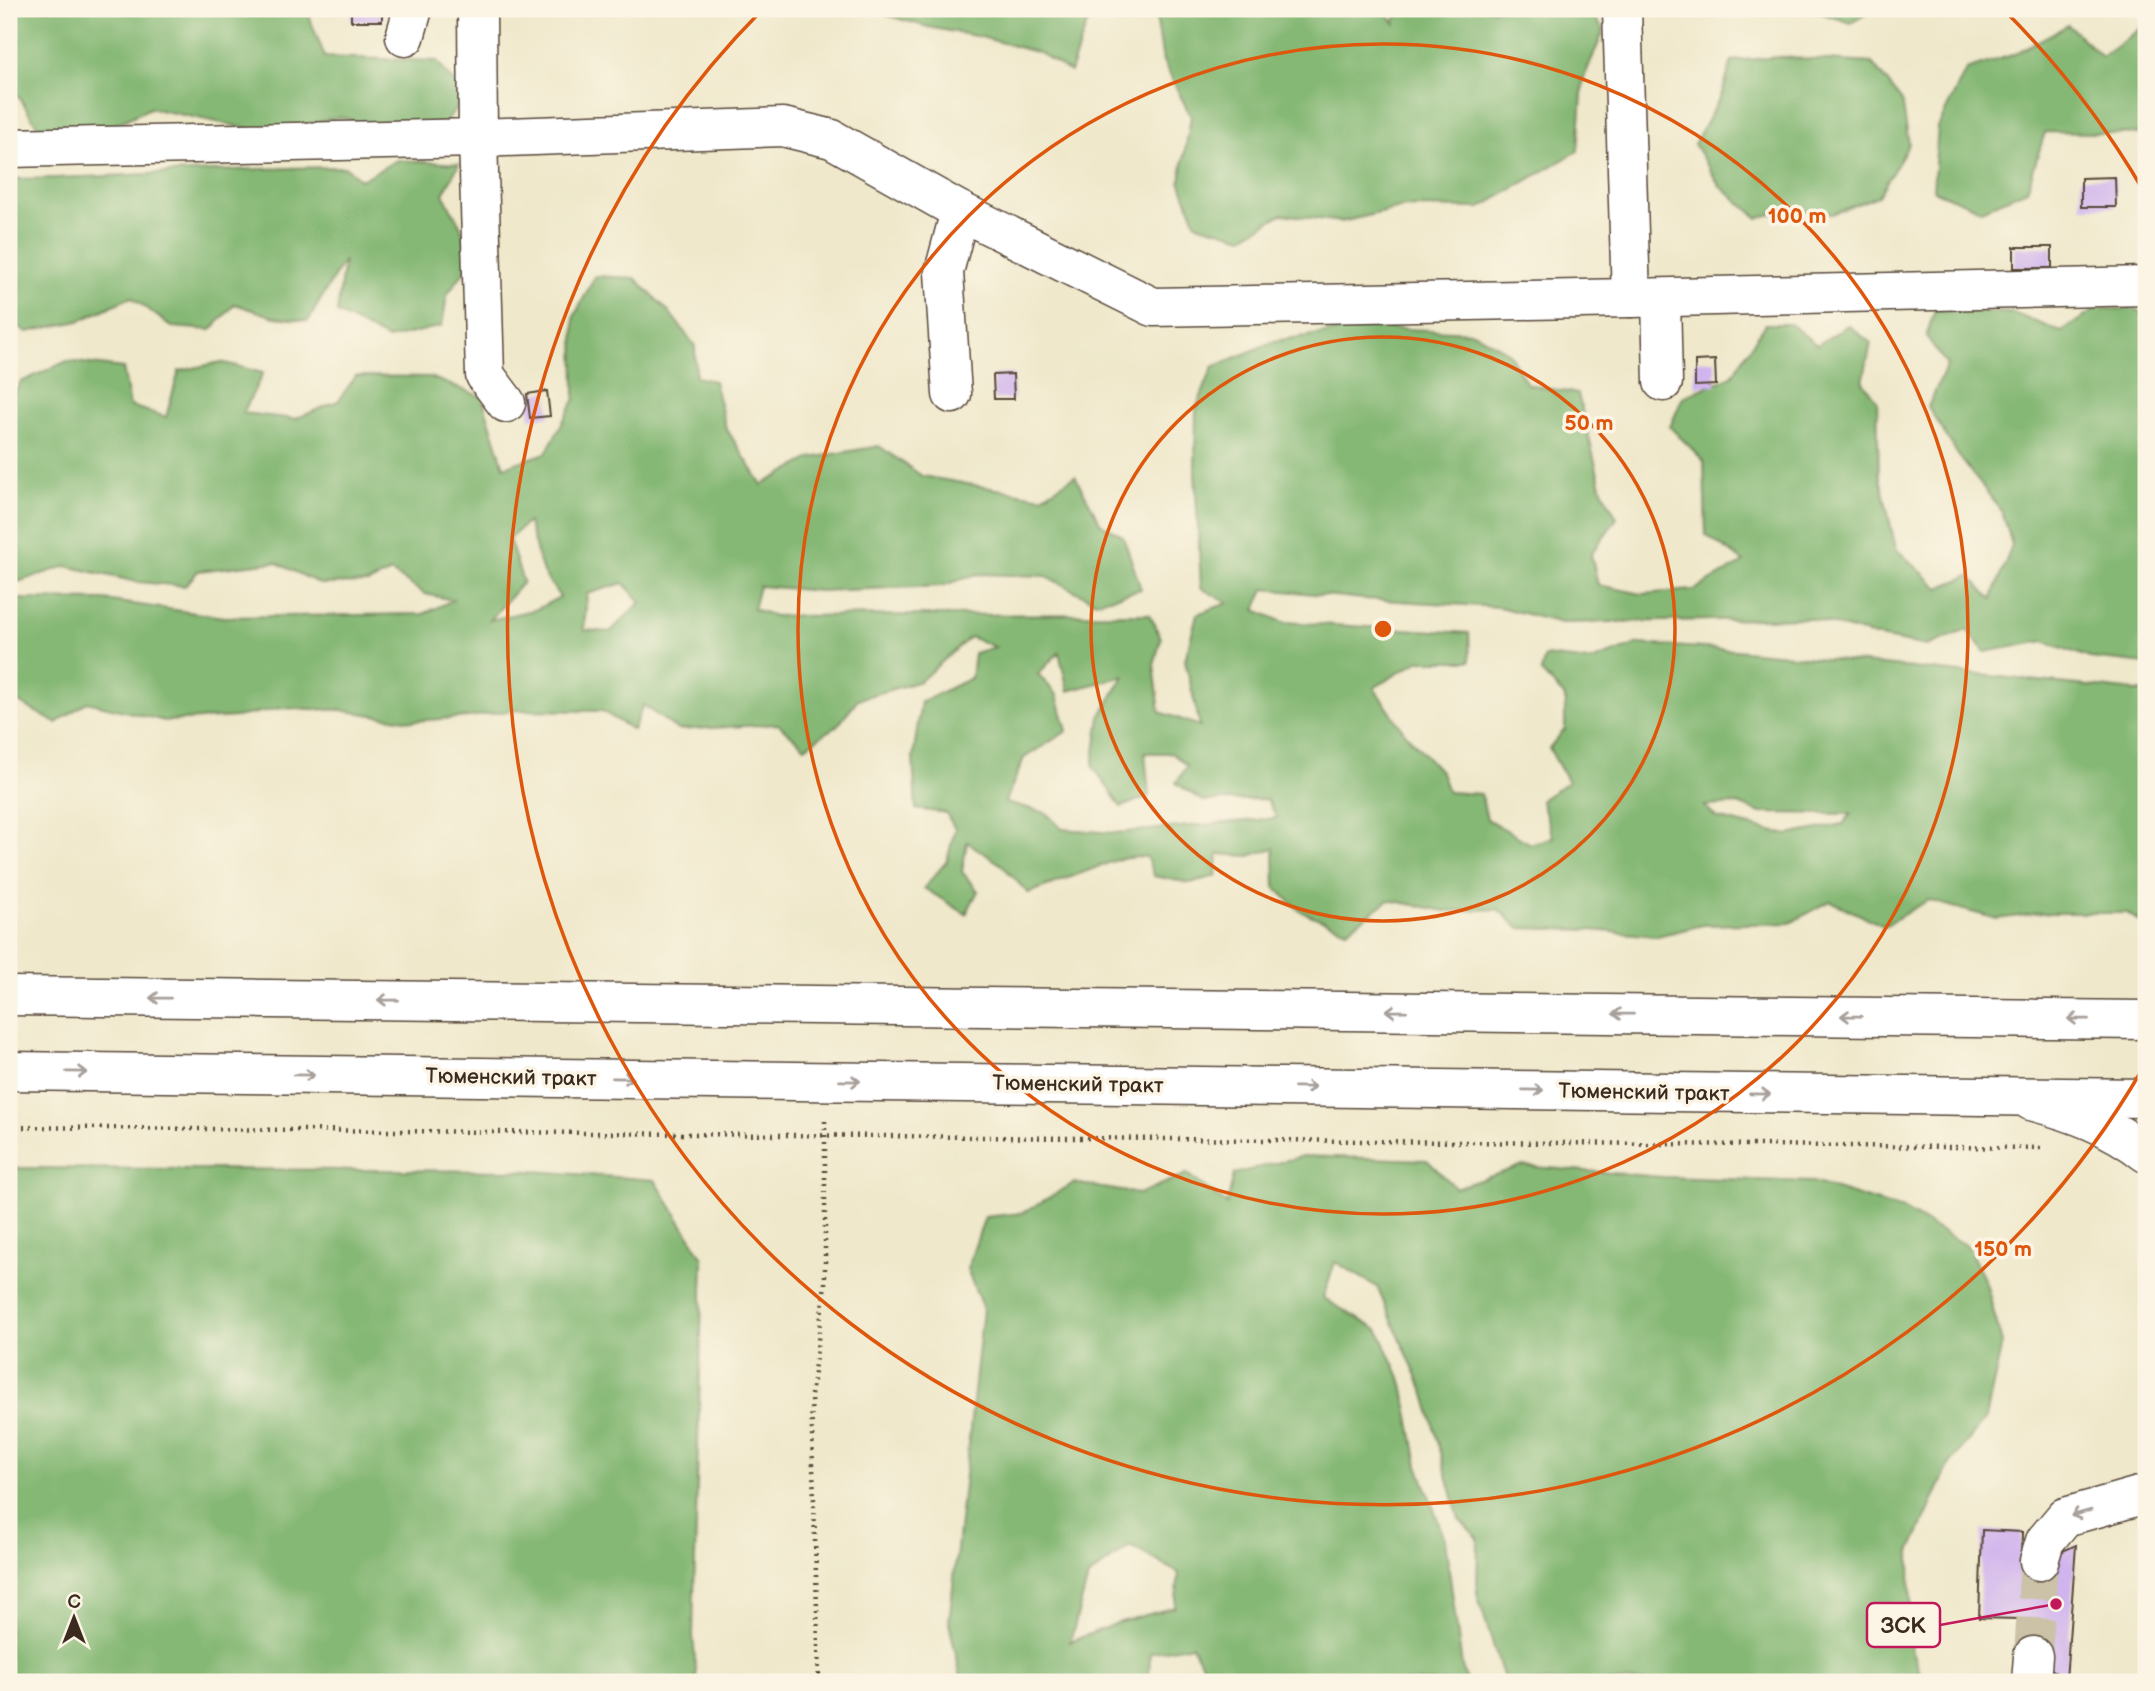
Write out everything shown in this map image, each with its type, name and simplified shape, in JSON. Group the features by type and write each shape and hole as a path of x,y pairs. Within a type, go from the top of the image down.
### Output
{"main road":[{"path":"477,9 485,375 506,403"},
{"path":"1622,9 1646,298 1664,382"},
{"path":"9,148 478,138 783,127 832,139 960,211 1153,307 2146,285"},
{"path":"952,394 944,272 960,211"},
{"path":"9,996 2146,1020"},
{"name":"Тюменский тракт","path":"9,1072 2146,1098"},
{"path":"2016,1097 2096,1122 2146,1153"},
{"path":"2039,1561 2045,1541 2064,1517 2146,1494"}],"path":[{"path":"819,1682 810,1396 825,1283 826,1081"},
{"path":"9,1127 2058,1149"}],"green space":[{"path":"9,9 311,9 310,19 325,57 437,61 465,97 445,123 380,128 340,117 265,132 150,108 112,126 38,127 19,97 9,97"},
{"path":"865,9 1086,9 1088,21 1070,72 1040,53"},
{"path":"1161,9 1384,9 1395,24 1398,9 1587,9 1604,30 1583,80 1578,151 1480,208 1405,207 1341,222 1282,214 1243,237 1196,224 1180,181 1191,117 1163,61 1156,16"},
{"path":"1809,9 1875,9 1851,23"},
{"path":"2068,25 2102,57 2141,28 2146,30 2146,134 2045,132 2027,190 1981,210 1933,190 1938,127 1966,70 2012,55"},
{"path":"1779,57 1872,63 1902,101 1909,144 1878,196 1832,214 1790,209 1758,218 1720,186 1694,144 1721,96 1732,61"},
{"path":"397,160 459,164 443,194 460,225 472,261 447,295 442,326 388,339 337,313 344,260 308,321 274,317 235,304 211,330 172,327 131,297 79,321 27,332 9,321 9,179 346,167 361,180"},
{"path":"595,276 635,278 670,313 695,346 696,377 714,381 726,428 762,485 811,458 879,446 922,476 1042,497 1075,476 1101,524 1123,536 1141,589 1096,602 1046,576 978,574 941,586 821,591 759,586 753,609 775,616 1149,614 1161,638 1154,665 1160,712 1200,726 1185,660 1197,614 1228,603 1201,588 1195,471 1196,409 1213,367 1275,341 1363,327 1473,332 1509,353 1527,384 1578,394 1602,490 1617,518 1591,554 1598,585 1642,594 1694,590 1744,562 1706,535 1704,461 1670,427 1683,397 1732,376 1765,324 1790,324 1817,345 1848,325 1871,343 1863,382 1877,401 1879,473 1896,549 1939,588 1969,576 1992,599 2012,545 2002,512 1958,455 1928,407 1947,365 1926,336 1935,310 2013,313 2061,332 2096,309 2136,309 2146,315 2146,664 2090,658 2044,641 1985,652 1967,630 1927,646 1879,637 1808,618 1561,623 1499,607 1364,599 1264,589 1255,610 1283,622 1469,633 1470,661 1418,661 1374,688 1405,733 1441,772 1448,792 1481,794 1487,819 1531,844 1553,837 1541,800 1568,782 1549,748 1565,729 1565,697 1541,672 1545,656 1591,661 1637,644 1736,650 2146,692 2146,926 2127,913 2041,913 1997,919 1928,900 1884,926 1830,901 1790,923 1703,925 1657,936 1591,930 1519,928 1498,909 1445,911 1389,900 1347,930 1300,911 1275,887 1274,848 1249,856 1218,854 1216,876 1190,883 1154,876 1146,856 1119,859 1028,893 1002,865 967,842 962,872 978,891 966,914 924,888 947,861 955,829 946,813 916,809 913,758 921,702 971,678 974,653 995,647 970,637 920,681 858,699 839,724 805,747 778,724 678,730 643,705 633,730 602,711 514,710 470,717 413,721 340,710 281,708 236,717 165,721 87,702 56,723 9,699 11,599 104,600 224,617 423,614 453,600 425,594 391,572 368,583 320,584 275,562 198,571 185,586 137,582 66,566 18,582 9,575 9,402 21,382 67,361 123,368 130,406 166,417 179,371 221,362 263,373 243,413 295,419 338,401 356,376 430,377 482,397 504,467 546,453 575,399 574,317","holes":["528,522 543,573 560,597 537,609 490,620 523,582 509,539","623,583 641,602 610,632 584,630 587,594","1059,652 1068,691 1124,676 1100,717 1093,766 1121,807 1149,796 1145,753 1172,753 1187,766 1176,783 1203,801 1267,799 1277,818 1115,833 1062,829 1046,813 1005,802 1024,758 1067,731 1057,695 1038,674","1738,804 1761,813 1851,814 1843,824 1788,835 1717,818 1704,806"]},
{"path":"1303,1156 1427,1160 1456,1188 1521,1166 1663,1177 1813,1182 1904,1210 1968,1247 1986,1283 2002,1343 1986,1418 1949,1465 1910,1552 1911,1649 1924,1682 1505,1682 1477,1594 1478,1538 1459,1519 1425,1394 1377,1287 1335,1262 1323,1298 1379,1331 1403,1384 1418,1465 1445,1540 1462,1666 1467,1682 1211,1682 1192,1645 1150,1653 1149,1682 962,1682 949,1623 983,1309 967,1269 985,1217 1022,1213 1074,1183 1139,1194 1187,1174 1227,1204 1234,1174","holes":["1130,1546 1179,1573 1175,1607 1117,1623 1070,1642 1088,1577"]},
{"path":"9,1168 534,1171 655,1180 703,1258 693,1635 697,1682 9,1682"}],"building":[{"path":"351,9 382,9 382,21 351,21"},
{"path":"2115,177 2116,207 2081,207 2081,178"},
{"path":"2014,247 2052,247 2052,268 2014,268"},
{"path":"1715,360 1716,385 1695,386 1695,361"},
{"path":"1013,374 1014,399 994,399 993,375"},
{"path":"547,391 550,416 530,418 527,394"},
{"path":"1982,1530 2022,1532 2021,1570 2076,1545 2066,1680 2018,1644 2019,1619 1979,1618"}],"tunnel":[{"path":"2033,1656 2039,1561"}],"place":[{"name":"ЗСК","path":"2056,1604"}]}
